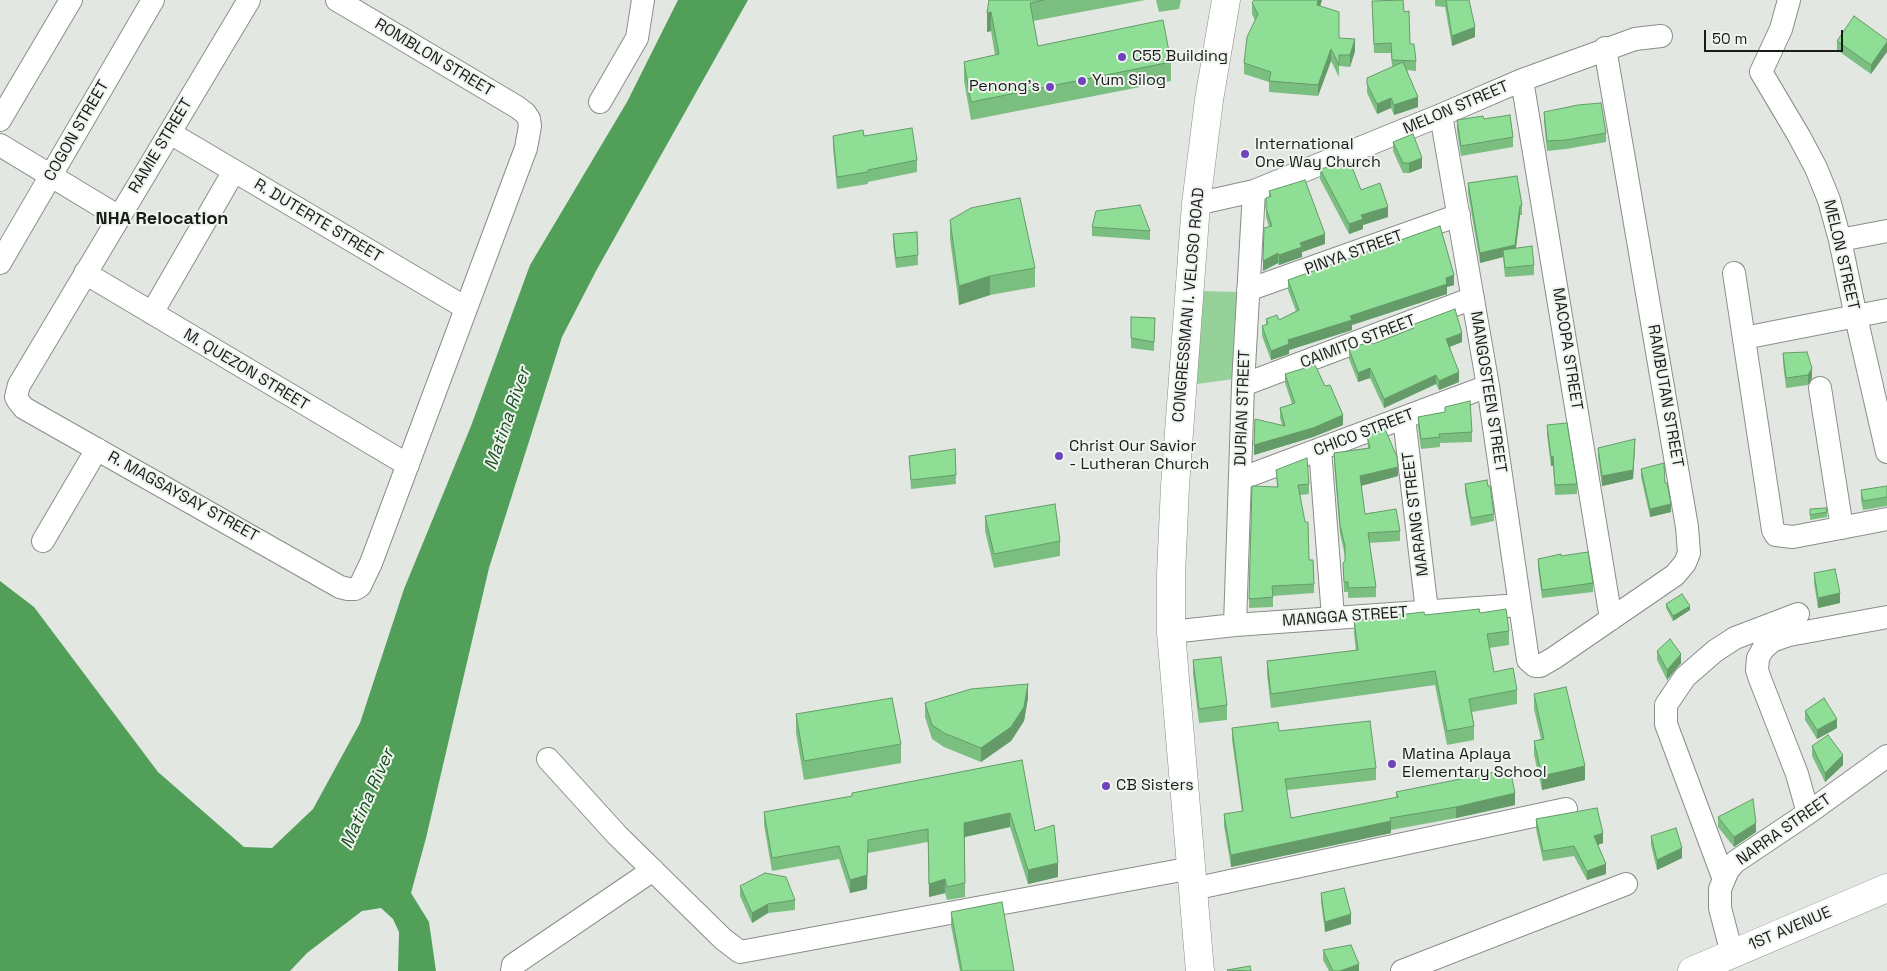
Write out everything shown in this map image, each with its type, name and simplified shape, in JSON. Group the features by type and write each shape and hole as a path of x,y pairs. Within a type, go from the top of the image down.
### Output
{"main road":[{"name":"CONGRESSMAN I. VELOSO ROAD","path":"1200,971 1171,632 1173,526 1196,204 1209,100 1226,0"},
{"name":"1ST AVENUE","path":"1692,971 1887,888"}],"street":[{"path":"0,120 71,0"},
{"name":"COGON STREET","path":"0,263 153,0"},
{"name":"RAMIE STREET","path":"16,397 18,385 249,0"},
{"name":"ROMBLON STREET","path":"337,0 517,108 525,113 529,119 530,126 526,148 466,308"},
{"path":"600,102 637,38 643,0"},
{"name":"MELON STREET","path":"1789,0 1781,29 1761,72 1799,136 1816,168 1829,200 1840,240 1856,317 1879,382 1887,451"},
{"name":"MELON STREET","path":"1196,204 1254,191 1522,80 1605,48 1635,39 1660,36"},
{"name":"RAMBUTAN STREET","path":"1535,666 1540,666 1554,658 1675,575 1685,563 1689,553 1687,527 1605,48"},
{"name":"MACOPA STREET","path":"1522,80 1610,619"},
{"name":"MANGOSTEEN STREET","path":"1441,115 1488,386 1528,660 1535,666"},
{"name":"R. DUTERTE STREET","path":"170,133 466,308"},
{"path":"0,145 119,217"},
{"path":"152,313 234,171"},
{"name":"DURIAN STREET","path":"1235,625 1243,385 1254,191"},
{"name":"PINYA STREET","path":"1248,290 1459,215"},
{"path":"1840,240 1887,231"},
{"name":"M. QUEZON STREET","path":"85,273 408,465"},
{"path":"1734,273 1773,530 1776,536 1793,538 1887,520"},
{"name":"CAIMITO STREET","path":"1243,385 1473,298"},
{"path":"408,465 466,308"},
{"path":"1744,338 1887,310"},
{"name":"CHICO STREET","path":"1240,479 1488,386"},
{"path":"1820,388 1842,528"},
{"name":"R. MAGSAYSAY STREET","path":"16,397 24,408 348,589 355,589 365,580 408,465"},
{"name":"MARANG STREET","path":"1404,418 1427,611"},
{"path":"42,541 97,449"},
{"path":"1320,449 1333,617"},
{"name":"MANGGA STREET","path":"1171,632 1333,617 1520,605"},
{"path":"1723,877 1666,724 1666,705 1685,677 1715,651 1736,638 1798,614"},
{"path":"1808,813 1797,774 1760,679 1758,658 1763,649 1772,642 1789,635 1887,618"},
{"name":"NARRA STREET","path":"1732,954 1720,908 1720,889 1723,877 1735,862 1808,813 1887,756"},
{"path":"548,758 617,835 723,939 740,952 1192,879 1566,809"},
{"path":"512,971 513,966 653,870"},
{"path":"1402,971 1626,884"}],"shaded area":[{"path":"1201,291 1241,292 1234,379 1197,384"}],"water":[{"name":"Matina River","path":"678,0 748,0 596,271 562,337 489,568 426,838 411,893 429,922 436,971 398,971 399,932 393,919 381,908 362,911 307,953 290,971 0,971 0,581 34,607 158,772 244,847 272,848 313,809 360,723 404,589 471,426 530,265 627,102"}],"building":[{"path":"989,0 1044,0 1030,3 1038,46 1163,20 1171,62 971,102 964,62 999,54 991,12 987,13"},
{"path":"1254,0 1318,0 1317,5 1339,12 1339,38 1355,39 1350,55 1339,55 1339,65 1331,49 1318,85 1269,81 1271,72 1244,63 1247,37 1258,14 1252,3"},
{"path":"1403,0 1404,12 1409,11 1410,44 1414,44 1416,61 1392,60 1391,43 1374,44 1372,1"},
{"path":"1446,0 1469,0 1475,27 1452,36"},
{"path":"1854,16 1887,40 1871,65 1837,41"},
{"path":"1403,62 1418,97 1394,105 1391,98 1377,104 1367,84 1367,78"},
{"path":"1601,103 1606,133 1566,140 1547,141 1544,112 1578,105"},
{"path":"1510,115 1513,137 1461,146 1457,120 1483,116 1484,119"},
{"path":"912,128 917,160 868,170 868,172 837,177 833,136 863,130 864,136"},
{"path":"1413,134 1422,158 1409,163 1403,163 1393,142"},
{"path":"1350,162 1361,190 1380,183 1388,207 1361,215 1363,219 1349,224 1320,169"},
{"path":"1517,176 1522,205 1520,206 1515,245 1480,253 1468,183"},
{"path":"1305,180 1325,234 1300,243 1302,247 1279,255 1278,253 1263,261 1264,228 1272,226 1266,208 1266,198 1271,196 1269,191"},
{"path":"1020,198 1035,268 990,276 959,286 950,220 971,208"},
{"path":"1140,205 1150,231 1092,227 1096,211"},
{"path":"1440,226 1454,275 1446,278 1447,284 1350,316 1352,320 1288,340 1289,344 1271,351 1262,326 1268,324 1266,319 1277,315 1279,320 1299,310 1288,280"},
{"path":"917,232 918,255 896,258 893,234"},
{"path":"1532,246 1534,265 1505,268 1503,250"},
{"path":"1455,309 1462,333 1446,339 1459,372 1439,381 1436,375 1384,399 1370,368 1358,373 1349,349 1371,341 1373,344 1414,328 1412,325"},
{"path":"1131,317 1155,318 1154,342 1131,338"},
{"path":"1807,352 1812,368 1808,375 1786,378 1783,353"},
{"path":"1315,365 1325,386 1330,385 1343,415 1313,428 1254,445 1255,419 1285,426 1280,408 1295,403 1285,374"},
{"path":"1470,401 1472,432 1439,434 1440,437 1421,439 1418,417 1445,412 1445,407"},
{"path":"1567,423 1577,484 1555,485 1553,456 1551,457 1547,425"},
{"path":"1385,429 1397,457 1398,467 1360,476 1365,514 1396,509 1400,531 1368,533 1376,587 1348,588 1348,582 1344,582 1343,563 1345,561 1345,546 1340,525 1334,453 1370,448 1367,436"},
{"path":"1635,439 1633,470 1602,476 1598,448"},
{"path":"955,449 956,475 911,480 909,456"},
{"path":"1307,458 1309,484 1298,485 1305,522 1308,522 1309,560 1313,560 1314,584 1272,586 1273,597 1249,599 1252,486 1278,487 1276,470"},
{"path":"1664,463 1665,483 1667,483 1671,504 1650,509 1641,469"},
{"path":"1487,480 1488,486 1490,486 1494,514 1471,518 1465,484"},
{"path":"1887,486 1887,497 1863,501 1861,490"},
{"path":"1055,504 1060,541 994,554 985,516"},
{"path":"1826,508 1827,512 1810,515 1810,509"},
{"path":"1588,552 1593,583 1542,590 1538,559 1561,554 1561,556"},
{"path":"1835,569 1840,593 1818,598 1814,573"},
{"path":"1682,594 1690,606 1673,616 1666,604"},
{"path":"1479,609 1480,613 1506,609 1509,631 1487,634 1494,672 1513,668 1517,690 1469,699 1474,726 1447,731 1435,671 1271,694 1267,661 1358,650 1354,620 1424,612 1425,615"},
{"path":"1670,639 1681,654 1667,670 1657,651"},
{"path":"1221,657 1227,705 1199,709 1193,660"},
{"path":"1028,684 1024,707 1011,727 981,748 944,733 932,725 925,703 971,689"},
{"path":"1566,687 1585,766 1542,776 1534,741 1544,739 1534,694"},
{"path":"892,698 901,744 804,761 796,714"},
{"path":"1824,698 1837,719 1817,730 1805,711"},
{"path":"1370,721 1376,768 1285,779 1291,818 1398,797 1396,792 1510,769 1515,793 1456,807 1390,818 1391,821 1231,855 1224,814 1243,811 1232,728 1278,722 1279,731"},
{"path":"1828,735 1843,755 1825,773 1812,746"},
{"path":"1022,760 1035,831 1054,825 1058,863 1028,870 1010,813 964,823 965,883 947,887 945,879 929,884 928,829 868,840 867,875 850,880 839,846 772,858 764,812 852,796 852,793"},
{"path":"1753,799 1756,823 1734,837 1718,817"},
{"path":"1597,808 1603,833 1594,836 1606,864 1587,871 1574,846 1543,851 1536,819"},
{"path":"1676,828 1682,848 1657,860 1651,836"},
{"path":"765,873 786,877 795,900 768,904 752,913 740,886"},
{"path":"1344,888 1351,914 1325,922 1321,893"},
{"path":"1002,902 1014,971 962,971 951,912"},
{"path":"1351,945 1359,964 1340,971 1333,971 1323,950"},
{"path":"1250,966 1251,971 1227,970"}],"place":[{"name":"C55 Building","path":"1122,57"},
{"name":"Yum Silog","path":"1082,81"},
{"name":"Penong's","path":"1050,87"},
{"name":"International One Way Church","path":"1245,154"},
{"name":"Christ Our Savior - Lutheran Church","path":"1059,456"},
{"name":"Matina Aplaya Elementary School","path":"1392,764"},
{"name":"CB Sisters","path":"1106,786"}],"district":[{"name":"NHA Relocation","path":"162,219"}]}
